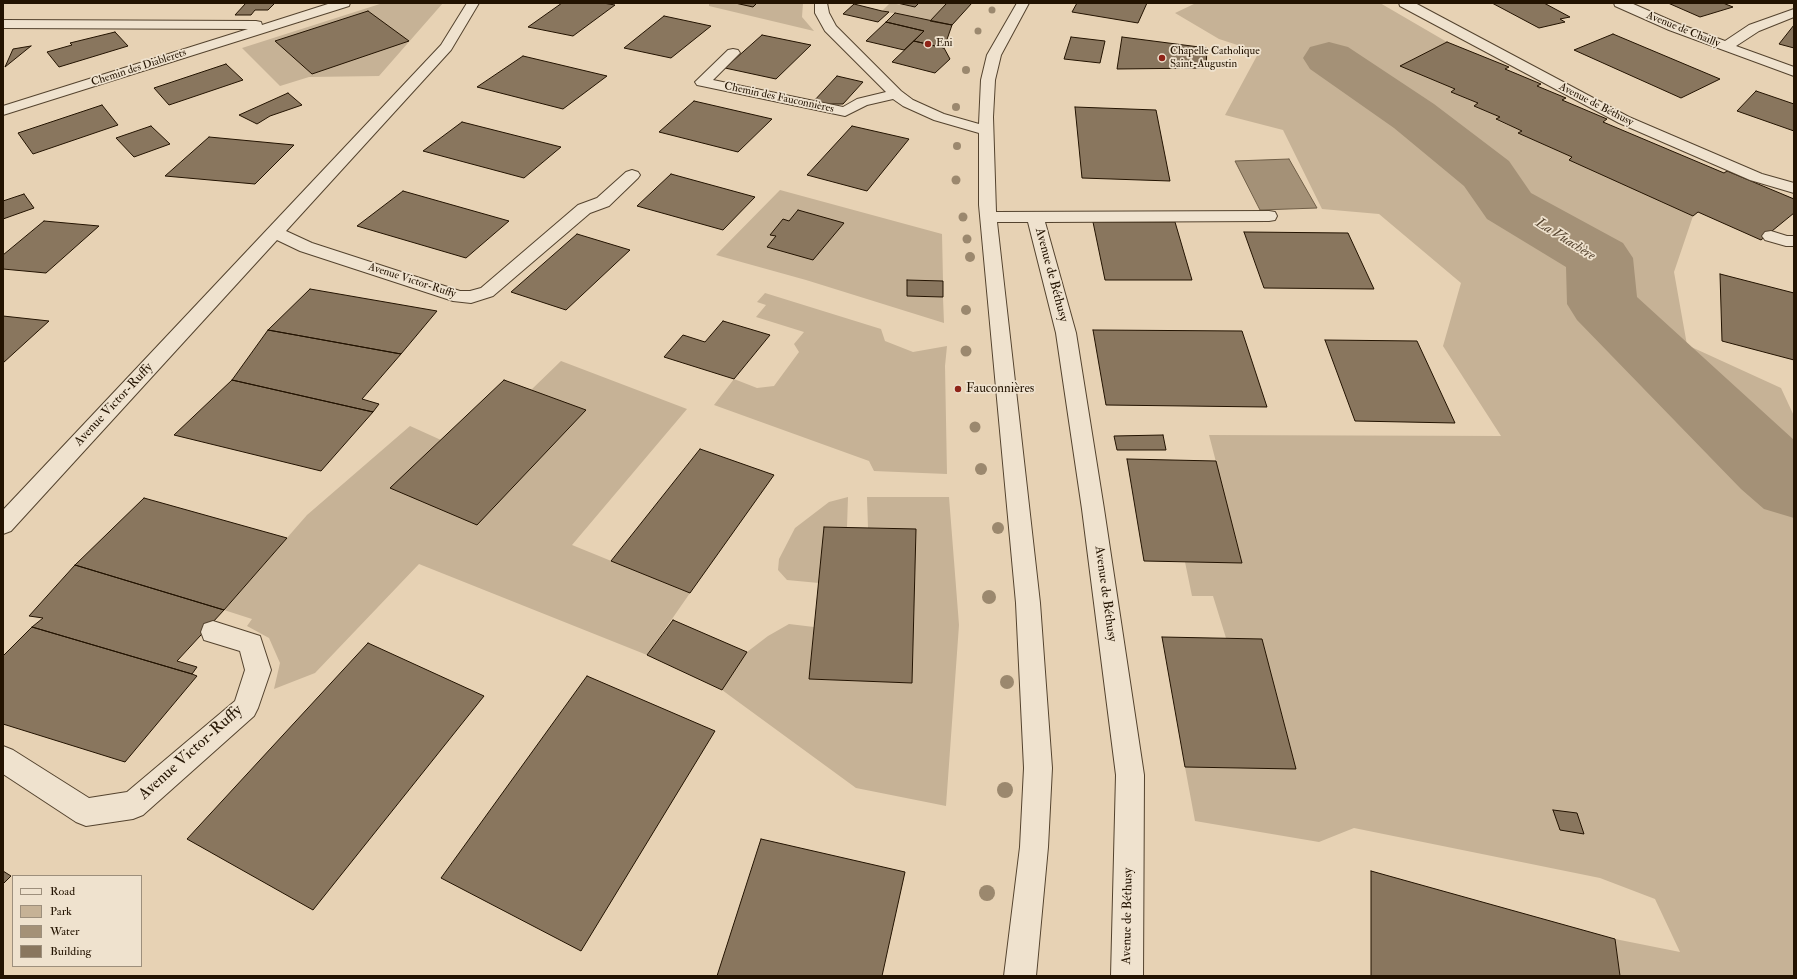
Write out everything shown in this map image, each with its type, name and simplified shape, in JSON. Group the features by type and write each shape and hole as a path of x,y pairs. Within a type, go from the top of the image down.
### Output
{"street":[{"name":"Chemin des Diablerets","path":"3,111 344,3"},
{"name":"Avenue Victor-Ruffy","path":"3,525 446,47 473,3"},
{"path":"821,3 822,13 830,28 896,94 908,103 939,117 987,131"},
{"path":"1020,976 1034,847 1038,768 1028,603 987,205 987,131 988,80 994,55 1023,3"},
{"name":"Avenue de Béthusy","path":"1405,3 1624,120 1756,177 1794,188"},
{"name":"Avenue de Chailly","path":"1620,3 1674,27 1794,72"},
{"name":"Avenue de Chailly","path":"1725,47 1754,28 1794,13"},
{"name":"Chemin des Diablerets","path":"3,24 275,25"},
{"name":"Chemin des Fauconnières","path":"733,53 702,82 845,112 862,102 896,94"},
{"name":"Avenue Victor-Ruffy","path":"275,232 306,247 459,297 471,297 487,292 584,209 603,202 632,175"},
{"name":"Avenue de Béthusy","path":"989,218 1269,216"},
{"name":"Avenue de Béthusy","path":"1035,217 1066,333 1093,509 1130,775 1127,976"},
{"path":"1771,236 1786,241 1794,241"},
{"name":"Avenue Victor-Ruffy","path":"3,759 86,812 133,805 245,708 258,670 251,644 214,632"}],"green space":[{"path":"383,3 443,3 379,76 309,77 280,86 242,48"},
{"path":"709,3 803,3 802,17 814,31 709,6"},
{"path":"890,3 915,7 919,3 972,3 952,25 882,11"},
{"path":"1196,3 1380,3 1447,42 1401,66 1455,89 1452,92 1478,103 1474,106 1500,117 1496,120 1522,131 1518,133 1572,157 1570,160 1693,216 1674,272 1687,345 1781,388 1794,416 1794,976 1620,976 1615,939 1680,952 1655,899 1600,878 1354,828 1319,842 1195,821 1185,767 1296,768 1262,639 1226,638 1213,596 1192,596 1185,562 1242,562 1209,435 1501,436 1443,346 1461,283 1379,214 1322,209 1283,130 1225,115 1259,52 1219,39 1175,13"},
{"path":"780,190 942,234 943,281 907,280 907,296 943,297 944,323 806,280 716,255"},
{"path":"765,293 881,329 885,341 913,352 947,346 945,366 947,474 874,471 869,461 714,405 734,379 757,388 774,386 799,352 794,344 804,332 756,317 766,305 757,302"},
{"path":"561,361 687,409 572,545 690,593 647,655 419,564 315,673 274,689 280,663 269,638 247,626 252,619 224,610 307,515 410,426 441,440 585,410 531,390"},
{"path":"848,497 847,527 824,527 819,583 787,580 778,570 779,559 795,528 829,502"},
{"path":"867,497 949,497 959,625 946,806 856,788 722,690 747,652 768,636 789,624 814,627 809,679 912,683 916,530 868,528"}],"water":[{"path":"1358,77 1382,81 1408,91 1423,104 1424,111 1414,116 1370,104 1345,82"},
{"path":"1289,159 1317,208 1260,210 1235,161"}],"building":[{"path":"246,3 275,3 268,10 255,10 251,15 235,15"},
{"path":"562,3 603,3 615,5 573,36 528,27"},
{"path":"735,3 757,3 753,7"},
{"path":"897,3 919,3 915,7"},
{"path":"947,3 972,3 952,25 930,21"},
{"path":"1077,3 1147,3 1138,23 1072,12"},
{"path":"1492,3 1544,3 1570,17 1560,19 1565,22 1539,28"},
{"path":"1668,3 1723,3 1733,7 1700,17"},
{"path":"854,4 889,12 878,22 843,14"},
{"path":"368,11 409,41 312,74 275,41"},
{"path":"895,13 952,25 944,48 914,41 924,31 886,22"},
{"path":"664,16 711,26 671,58 624,48"},
{"path":"886,22 924,31 904,50 866,41"},
{"path":"1794,25 1794,48 1779,44"},
{"path":"115,32 128,46 59,67 47,52 72,45 70,43"},
{"path":"1613,34 1720,79 1681,98 1574,50"},
{"path":"762,35 811,45 776,79 725,68"},
{"path":"1071,37 1105,41 1100,63 1064,59"},
{"name":"Chapelle Catholique Saint-Augustin","path":"1122,37 1207,48 1206,68 1117,69"},
{"path":"914,41 944,48 950,59 935,73 892,62"},
{"path":"1447,42 1509,67 1505,69 1541,84 1537,86 1566,98 1562,100 1607,119 1603,122 1724,173 1727,171 1794,199 1794,213 1761,240 1698,212 1693,216 1569,160 1572,157 1518,133 1522,131 1496,119 1500,117 1474,106 1478,103 1451,92 1455,89 1400,66"},
{"path":"31,46 5,67 13,49"},
{"path":"523,56 607,76 563,109 477,87"},
{"path":"226,64 243,80 169,105 154,88"},
{"path":"837,76 863,82 843,104 824,104 813,102"},
{"path":"1756,91 1794,104 1794,131 1737,111"},
{"path":"288,93 302,105 270,116 257,124 239,115"},
{"path":"694,101 772,119 738,152 659,132"},
{"path":"102,105 118,125 33,154 18,133"},
{"path":"1075,107 1156,110 1170,181 1082,178"},
{"path":"462,122 561,147 524,178 423,151"},
{"path":"151,126 170,144 134,157 116,138"},
{"path":"852,126 909,139 867,191 807,175"},
{"path":"209,137 294,145 255,184 165,176"},
{"path":"671,174 755,197 723,230 637,206"},
{"path":"403,191 509,221 466,258 357,226"},
{"path":"24,194 34,208 3,219 3,201"},
{"path":"798,210 844,223 813,260 767,247 776,236 770,235 783,219 789,221"},
{"path":"44,221 99,226 46,273 3,269 3,255"},
{"path":"1093,222 1175,222 1192,280 1105,280"},
{"path":"1244,232 1348,233 1374,289 1264,288"},
{"path":"577,234 630,250 566,310 511,292"},
{"path":"1720,274 1794,293 1794,360 1722,341"},
{"path":"907,280 943,281 943,297 907,296"},
{"path":"310,289 437,311 401,354 268,330"},
{"path":"3,316 49,321 3,363"},
{"path":"723,321 770,335 734,379 664,357 683,335 705,342"},
{"path":"268,330 401,354 362,399 379,404 373,412 232,380"},
{"path":"1093,330 1242,331 1267,407 1106,405"},
{"path":"1325,340 1417,341 1455,423 1355,421"},
{"path":"232,380 373,412 321,471 174,435"},
{"path":"504,380 586,410 477,525 390,488"},
{"path":"1163,435 1166,450 1117,450 1114,436"},
{"path":"700,449 774,475 690,593 611,561"},
{"path":"1127,459 1216,461 1242,563 1144,561"},
{"path":"144,498 287,538 224,610 75,565"},
{"path":"824,527 916,529 912,683 809,679"},
{"path":"75,565 224,610 177,661 197,667 192,674 32,627 43,618 29,616"},
{"path":"673,620 747,652 722,690 647,655"},
{"path":"32,627 197,676 125,762 3,724 3,656"},
{"path":"1162,637 1262,639 1296,769 1185,767"},
{"path":"368,643 484,696 313,910 187,839"},
{"path":"587,676 715,731 581,951 441,878"},
{"path":"1553,810 1577,813 1584,834 1560,830"},
{"path":"761,839 905,872 882,976 717,976"},
{"path":"3,871 11,876 3,884"},
{"path":"1371,871 1615,939 1620,976 1371,976"}],"waterway":[{"name":"La Vuachère","path":"1329,58 1414,116 1487,174 1509,206 1599,258 1602,304 1770,467 1794,486"}],"place":[{"name":"Eni","path":"928,44"},
{"name":"Chapelle Catholique Saint-Augustin","path":"1162,58"},
{"name":"Fauconnières","path":"958,389"}]}
